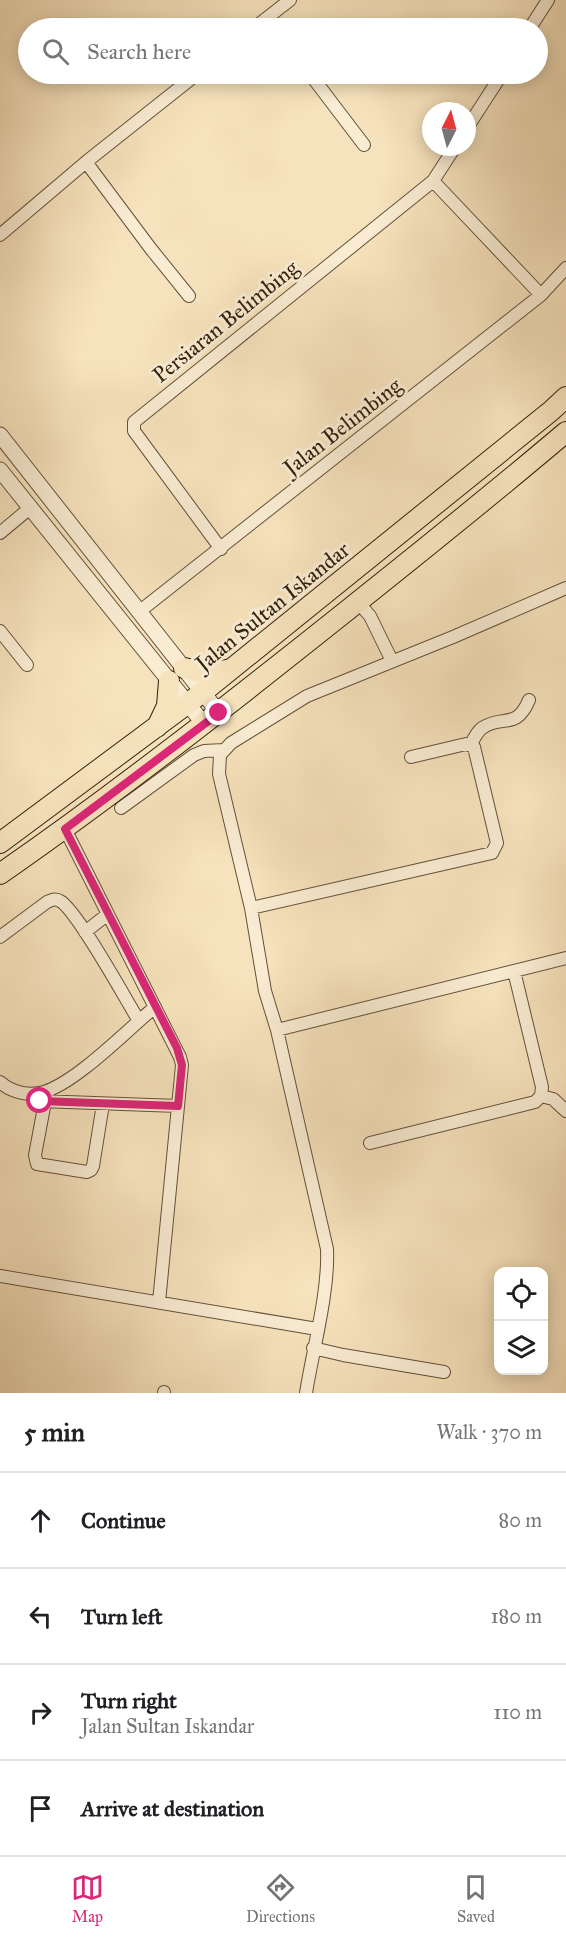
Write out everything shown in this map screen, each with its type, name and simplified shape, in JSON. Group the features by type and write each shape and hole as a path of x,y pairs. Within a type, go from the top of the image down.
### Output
{"main road":[{"name":"Jalan Sultan Iskandar","path":"0,843 196,698 566,397"},
{"path":"0,874 65,829 211,719 508,482 566,432"},
{"path":"156,729 167,706 176,675 209,674 232,669"}],"street":[{"path":"268,18 290,0"},
{"path":"536,18 548,0"},
{"path":"0,236 86,162 184,84"},
{"path":"318,84 364,145"},
{"path":"476,114 496,84"},
{"name":"Persiaran Belimbing","path":"221,549 134,431 134,422 433,181 448,156"},
{"path":"86,162 189,296"},
{"path":"433,181 541,295"},
{"name":"Jalan Belimbing","path":"140,611 541,295 566,268"},
{"path":"0,435 140,611 176,675"},
{"path":"0,470 30,508 196,698 211,719"},
{"path":"0,533 30,508"},
{"path":"306,1393 328,1263 327,1249 277,1030 265,991 251,908 219,774 219,764 224,750 243,734 307,696 453,638 566,588"},
{"path":"358,602 370,616 392,661"},
{"path":"0,631 27,665"},
{"path":"471,744 481,729 488,725 517,718 530,700"},
{"path":"251,908 492,853 497,843 474,747 471,744"},
{"path":"411,757 471,744"},
{"path":"121,808 194,755 210,750 224,750"},
{"path":"65,829 182,1065 159,1302"},
{"path":"0,937 47,902 55,899 63,902 85,932 139,1021"},
{"path":"85,932 108,914"},
{"path":"277,1030 566,958"},
{"path":"370,1143 536,1102 541,1096 542,1087 514,971"},
{"path":"0,1082 15,1091 32,1094 45,1091 74,1075 155,1007"},
{"path":"32,1094 36,1099 45,1102 178,1106"},
{"path":"541,1096 553,1099 566,1110"},
{"path":"45,1102 35,1155 37,1164 87,1172 92,1170 93,1166 103,1104"},
{"path":"0,1276 317,1329"},
{"path":"313,1348 444,1372"}],"route":[{"path":"40,1101 178,1106 182,1065 177,1048 65,829 219,713"}]}
